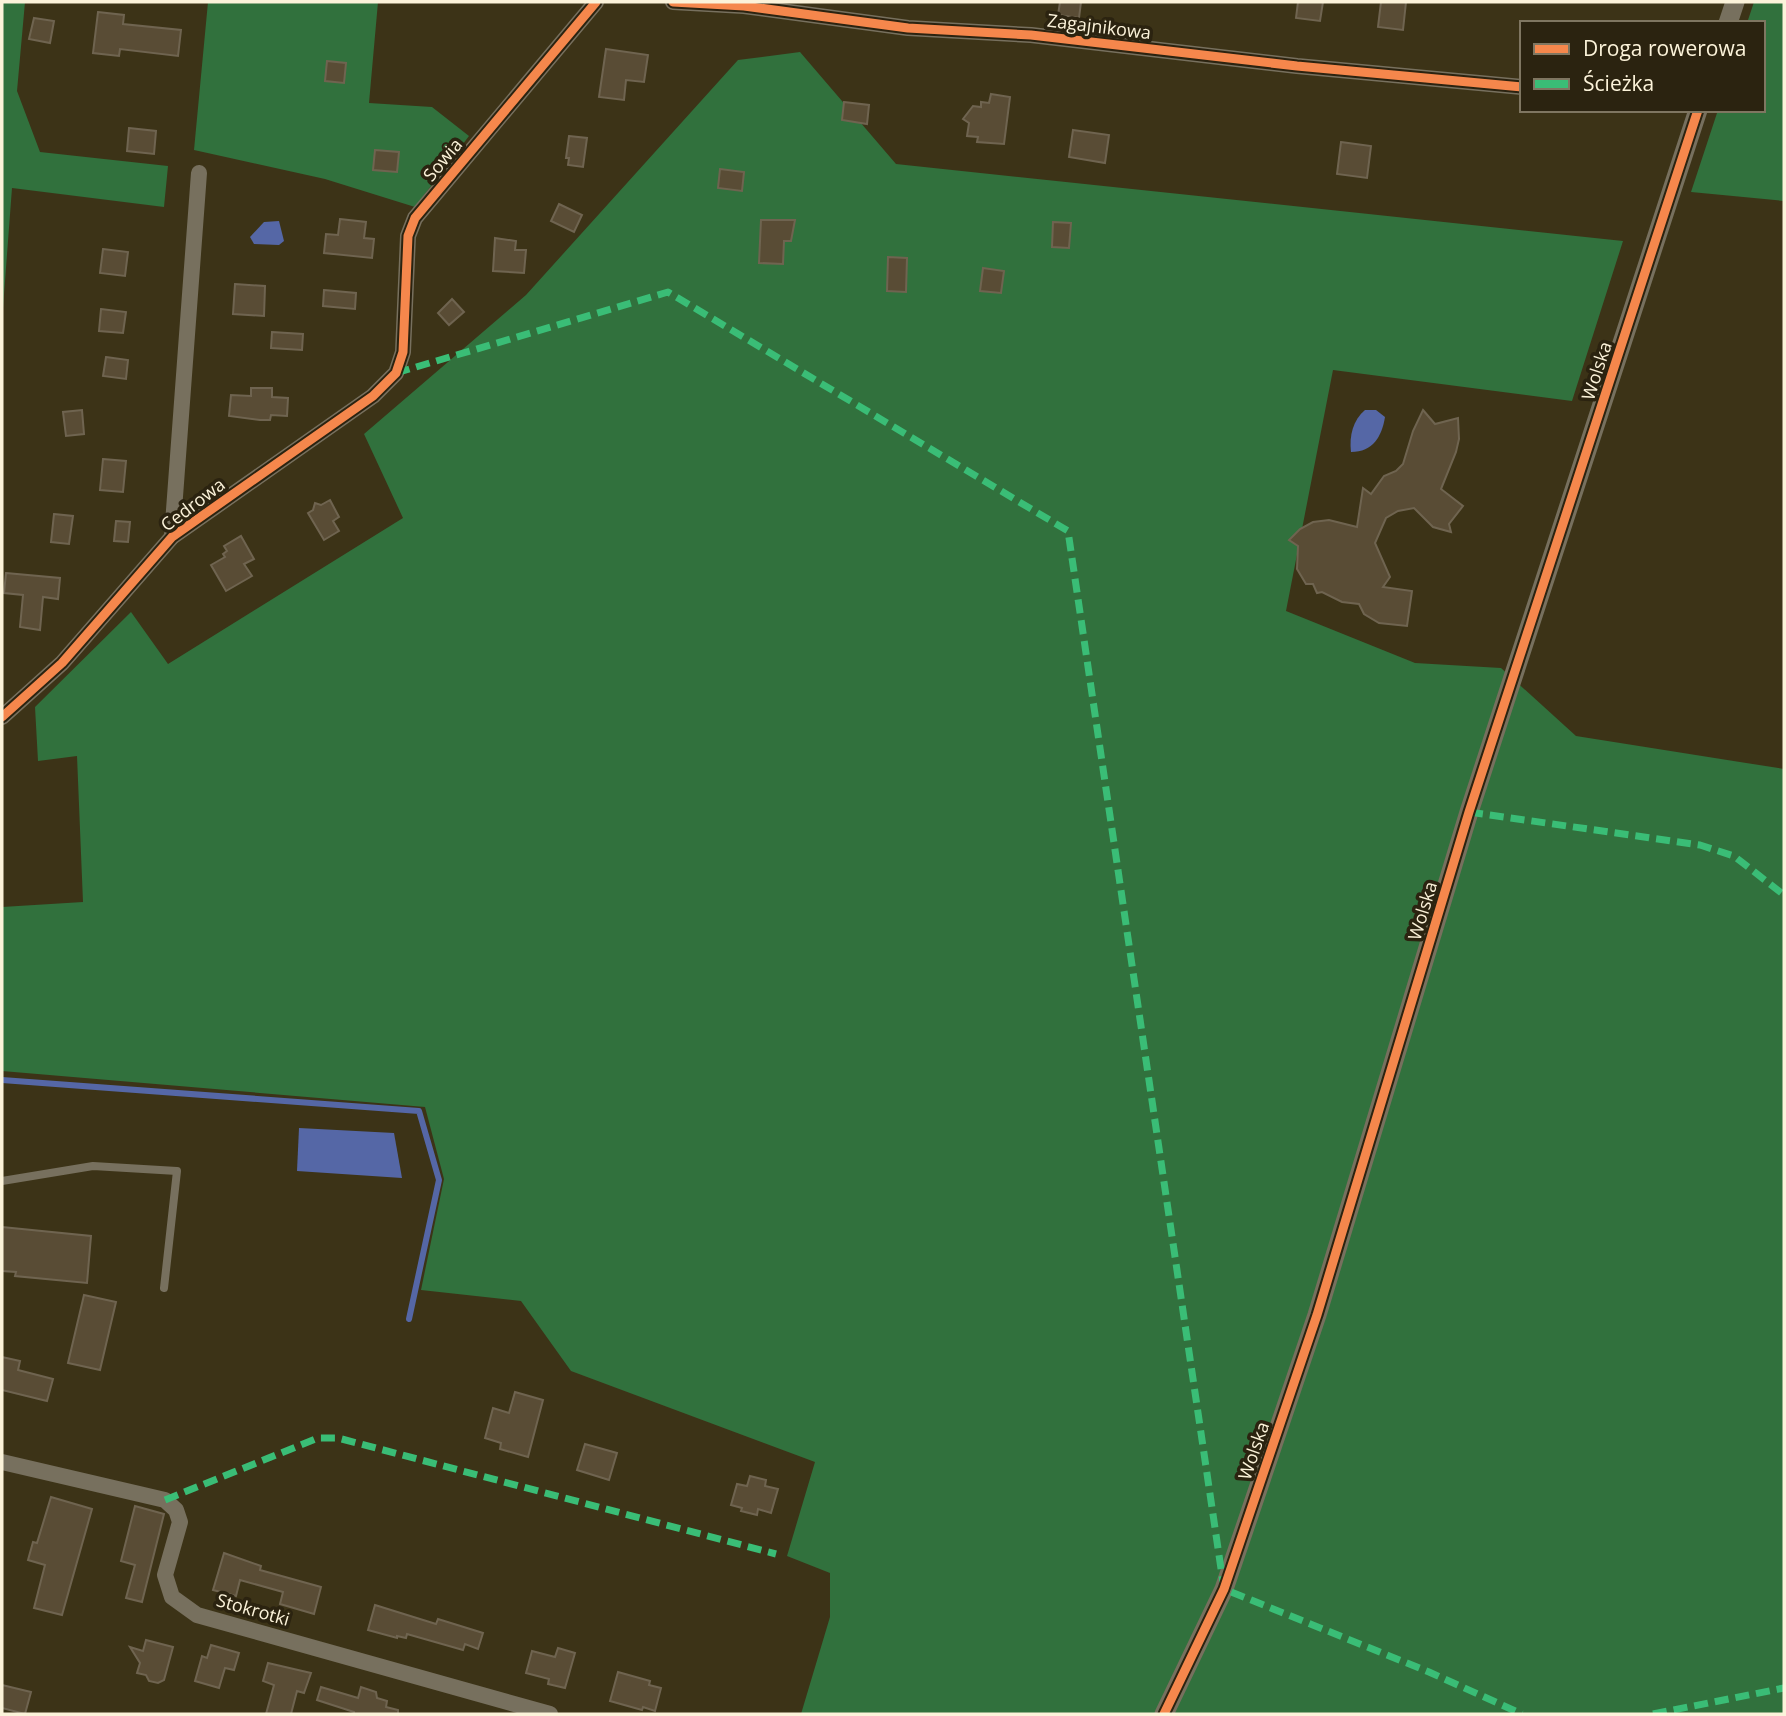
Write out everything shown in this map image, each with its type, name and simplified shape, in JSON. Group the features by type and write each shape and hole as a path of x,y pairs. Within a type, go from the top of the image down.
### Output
{"street":[{"name":"Sowia","path":"396,373 403,352 408,236 415,218 596,2"},
{"name":"Zagajnikowa","path":"673,2 744,6 908,28 1031,35 1297,66 1520,87"},
{"path":"1729,21 1735,2"},
{"name":"Wolska","path":"1164,1714 1224,1590 1317,1315 1469,812 1697,112"},
{"name":"Cedrowa","path":"172,537 198,173"},
{"name":"Cedrowa","path":"2,717 62,663 172,537 373,396 396,373"},
{"name":"Stokrotki","path":"2,1462 165,1500 176,1510 180,1521 165,1575 172,1597 197,1615 550,1714"}],"lane":[{"path":"2,1181 93,1166 177,1171 164,1288"}],"green space":[{"path":"2,2 25,2 17,91 40,152 168,166 164,207 12,188 2,321"},
{"path":"208,2 378,2 369,103 432,107 469,136 415,207 325,179 194,150"},
{"path":"1754,2 1784,2 1784,201 1691,192 1717,112 1765,112 1765,21 1748,21"},
{"path":"800,52 896,164 1623,241 1572,401 1333,370 1286,611 1415,663 1501,668 1576,736 1784,769 1784,1714 801,1714 830,1617 830,1573 787,1556 815,1462 571,1371 521,1301 421,1290 444,1179 425,1107 2,1071 2,907 83,902 77,756 38,761 35,707 131,612 168,664 403,518 364,434 526,295 738,60"}],"water":[{"path":"279,221 284,241 279,245 254,244 250,237 264,222"},
{"path":"1365,410 1376,410 1385,417 1382,430 1371,446 1351,452 1353,429"},
{"path":"299,1128 394,1133 402,1178 297,1171"}],"building":[{"path":"1060,2 1081,2 1079,18 1058,15"},
{"path":"1298,2 1323,2 1320,21 1296,18"},
{"path":"1381,2 1406,2 1403,30 1378,27"},
{"path":"98,12 124,15 123,24 181,30 178,56 120,49 119,56 93,53"},
{"path":"34,18 54,21 50,43 29,39"},
{"path":"606,49 648,55 644,82 626,80 624,100 599,97"},
{"path":"327,61 346,63 344,83 325,81"},
{"path":"991,94 1010,97 1004,144 977,142 978,137 967,136 969,123 963,119 973,106 981,107 981,102 989,103"},
{"path":"844,102 869,105 867,124 842,120"},
{"path":"129,128 156,131 154,154 127,151"},
{"path":"1073,130 1109,135 1105,163 1069,157"},
{"path":"569,136 587,138 583,167 568,165 569,158 566,158"},
{"path":"1341,142 1371,146 1367,178 1337,174"},
{"path":"375,150 399,152 397,172 373,170"},
{"path":"720,169 744,172 742,191 718,188"},
{"path":"559,204 582,215 574,232 551,221"},
{"path":"340,219 366,222 364,238 374,239 372,258 324,253 326,234 338,235"},
{"path":"761,220 795,220 791,241 784,241 783,264 759,263"},
{"path":"1053,222 1071,223 1069,248 1052,247"},
{"path":"495,238 516,241 515,250 526,250 524,273 493,271"},
{"path":"103,249 128,252 125,276 100,273"},
{"path":"888,257 907,258 906,292 887,291"},
{"path":"983,268 1004,271 1001,293 980,291"},
{"path":"235,284 265,286 264,316 233,314"},
{"path":"324,290 356,293 355,309 323,306"},
{"path":"452,299 464,312 449,325 438,313"},
{"path":"101,309 126,312 123,333 99,331"},
{"path":"272,332 303,334 302,350 271,348"},
{"path":"106,357 128,360 126,379 103,376"},
{"path":"251,388 272,388 272,397 288,398 287,416 271,415 270,420 260,420 229,416 231,395 251,396"},
{"path":"82,410 84,434 66,436 63,412"},
{"path":"1423,410 1435,424 1458,418 1459,439 1456,452 1441,489 1463,506 1449,524 1451,532 1433,527 1414,508 1398,511 1386,518 1375,543 1390,577 1383,587 1412,591 1407,626 1379,623 1364,614 1359,604 1342,602 1322,592 1317,593 1313,584 1306,584 1297,569 1298,546 1289,540 1300,529 1313,522 1329,520 1357,527 1363,488 1371,494 1384,476 1396,471 1403,464"},
{"path":"103,459 126,461 123,492 100,490"},
{"path":"330,500 339,517 333,521 339,531 324,540 308,513 313,510 315,503 321,505"},
{"path":"54,514 73,516 69,544 51,542"},
{"path":"116,521 130,522 128,542 114,541"},
{"path":"241,536 254,559 244,564 252,576 226,591 211,565 225,557 223,554 227,551 224,546"},
{"path":"6,573 60,578 58,599 43,597 40,630 20,627 23,595 4,593"},
{"path":"2,1227 91,1236 87,1283 15,1276 16,1272 2,1271"},
{"path":"84,1295 116,1302 100,1370 68,1363"},
{"path":"2,1357 20,1361 18,1370 53,1379 47,1401 2,1390"},
{"path":"515,1392 543,1400 528,1457 500,1449 501,1443 485,1438 493,1408 509,1413"},
{"path":"585,1444 617,1453 609,1480 577,1470"},
{"path":"750,1476 766,1480 765,1486 778,1489 771,1513 758,1509 757,1515 731,1505 737,1484 747,1486"},
{"path":"51,1497 92,1509 62,1615 34,1608 45,1565 28,1560 33,1542 37,1543"},
{"path":"135,1506 164,1514 142,1602 126,1598 135,1565 121,1561"},
{"path":"224,1553 261,1566 260,1570 321,1587 314,1614 280,1604 283,1592 240,1580 236,1596 213,1590"},
{"path":"375,1605 436,1624 438,1619 483,1633 478,1649 465,1644 463,1650 407,1634 406,1638 397,1638 368,1630"},
{"path":"146,1640 173,1647 164,1680 158,1683 137,1673 140,1663 130,1647 143,1651"},
{"path":"211,1645 239,1653 234,1670 225,1668 219,1688 195,1681 202,1656 207,1658"},
{"path":"558,1648 575,1653 565,1688 548,1684 549,1679 526,1673 532,1651 555,1657"},
{"path":"268,1663 311,1673 304,1693 297,1691 291,1714 266,1714 274,1685 263,1681"},
{"path":"618,1672 650,1681 649,1685 661,1688 655,1711 610,1701"},
{"path":"2,1685 31,1692 25,1714 2,1708"},
{"path":"321,1687 358,1698 361,1687 376,1692 377,1698 387,1701 386,1707 398,1710 398,1714 354,1714 317,1700"}],"waterway":[{"path":"2,1080 419,1111 439,1180 409,1319"}],"marked path":[{"path":"396,373 668,292 1068,531 1224,1589 1429,1672 1522,1714"},
{"path":"1469,812 1700,845 1734,856 1784,895"},
{"path":"165,1500 318,1438 338,1438 776,1554"},
{"path":"1653,1714 1784,1688"}],"cycle path":[{"path":"2,717 62,663 172,537 373,396 396,373 403,352 408,236 415,218 596,2"},
{"path":"673,2 744,6 908,28 1031,35 1297,66 1520,87"},
{"path":"1164,1714 1224,1589 1317,1315 1469,812 1697,112"}]}
